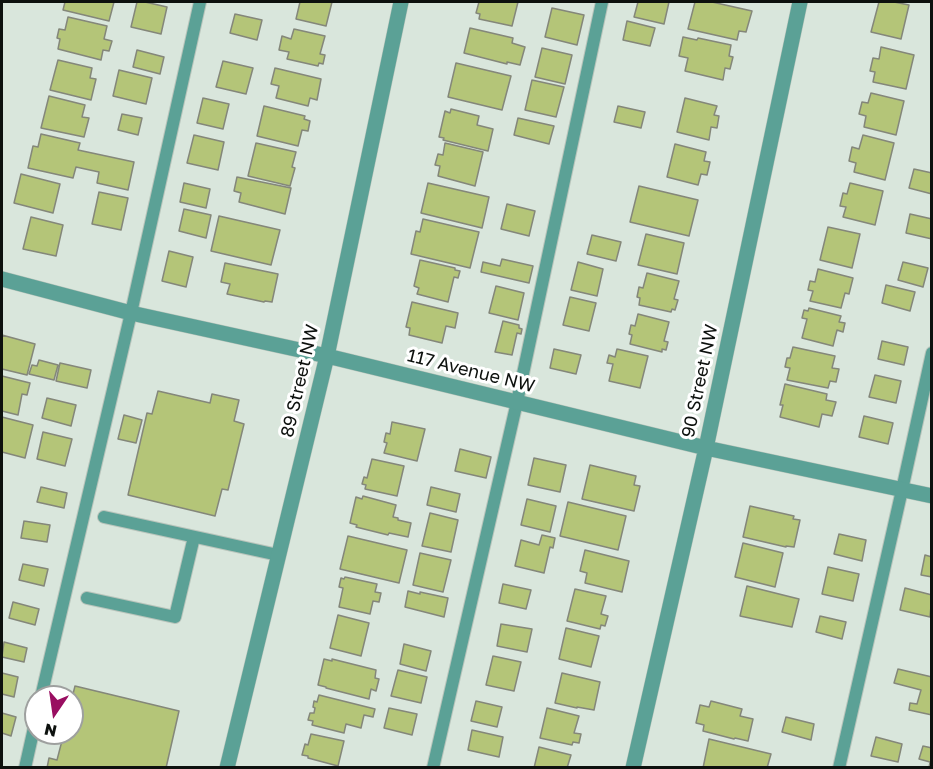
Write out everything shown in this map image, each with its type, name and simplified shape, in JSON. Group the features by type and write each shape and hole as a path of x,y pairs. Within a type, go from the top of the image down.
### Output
{"street":[{"name":"89 Street NW","path":"227,768 327,356 401,2"},
{"name":"90 Street NW","path":"633,768 706,447 800,2"},
{"name":"117 Avenue NW","path":"2,279 131,313 327,356 706,447 932,496"}],"lane":[{"path":"44,685 131,313 200,2"},
{"path":"433,768 517,402 602,2"},
{"path":"839,768 932,352"},
{"path":"104,517 278,555"},
{"path":"87,598 175,617 194,537"},
{"path":"25,768 30,745"}],"building":[{"path":"65,2 114,2 109,21 63,10"},
{"path":"137,2 167,7 161,34 131,27"},
{"path":"300,2 332,2 326,26 296,19"},
{"path":"479,2 518,2 512,26 479,19 480,14 476,13"},
{"path":"638,2 669,2 664,24 634,17"},
{"path":"695,2 712,2 752,11 746,32 739,31 737,40 688,29"},
{"path":"879,2 909,5 901,39 871,32"},
{"path":"552,8 584,15 577,45 545,37"},
{"path":"235,14 262,20 257,40 230,33"},
{"path":"68,17 107,26 104,39 112,41 109,51 103,50 101,60 58,49 59,29 65,30"},
{"path":"627,21 655,28 650,46 623,40"},
{"path":"470,28 513,38 512,43 525,47 520,65 464,53"},
{"path":"294,29 325,36 320,54 325,55 323,64 319,63 318,66 287,59 289,52 279,50 282,36 291,39"},
{"path":"683,37 731,45 729,56 733,57 730,69 725,68 723,80 685,71 688,58 679,56"},
{"path":"881,47 914,55 906,89 873,82 875,72 870,71 873,58 879,59"},
{"path":"542,48 572,55 565,84 535,77"},
{"path":"137,50 164,57 160,74 133,67"},
{"path":"58,60 92,68 90,78 96,79 91,100 50,90"},
{"path":"223,61 253,68 246,94 216,87"},
{"path":"456,63 511,76 502,110 448,97"},
{"path":"275,68 321,79 317,100 310,98 308,106 276,98 279,86 271,84"},
{"path":"119,70 152,78 146,104 113,96"},
{"path":"532,80 564,87 556,117 525,110"},
{"path":"871,93 904,101 896,135 864,127 866,116 859,114 862,102 868,103"},
{"path":"49,96 85,105 82,117 89,118 84,137 41,128"},
{"path":"203,98 229,104 223,129 197,123"},
{"path":"685,98 717,106 714,115 719,116 717,128 711,127 709,140 677,132"},
{"path":"264,106 305,116 304,119 310,121 308,131 302,130 298,146 257,136"},
{"path":"618,106 645,112 641,128 614,122"},
{"path":"451,109 479,116 477,125 493,129 488,151 439,137 445,111 450,113"},
{"path":"122,114 142,118 138,135 118,130"},
{"path":"518,118 554,126 549,144 514,135"},
{"path":"41,134 80,143 78,150 134,162 128,190 97,183 99,172 76,167 73,178 28,168 33,146 38,147"},
{"path":"194,135 224,142 218,170 187,163"},
{"path":"863,135 894,143 885,180 854,172 856,163 849,161 852,147 859,149"},
{"path":"256,143 296,152 290,186 248,176"},
{"path":"445,143 483,152 475,186 438,176 440,166 435,165 438,154 443,155"},
{"path":"675,144 706,152 704,161 710,162 707,175 701,174 698,185 667,177"},
{"path":"914,169 932,173 932,194 909,188"},
{"path":"21,174 60,184 53,213 14,203"},
{"path":"237,177 291,188 285,214 239,202 241,193 234,191"},
{"path":"184,183 210,189 206,208 180,202"},
{"path":"428,183 489,197 482,228 421,213"},
{"path":"850,183 883,191 875,225 843,217 846,207 840,206 843,193 847,194"},
{"path":"639,186 698,200 689,236 630,222"},
{"path":"99,192 128,198 121,230 92,224"},
{"path":"507,204 535,211 529,236 501,229"},
{"path":"184,209 211,215 206,238 179,231"},
{"path":"910,214 932,219 932,239 906,233"},
{"path":"219,216 280,230 271,265 211,251"},
{"path":"31,217 63,225 56,256 23,249"},
{"path":"423,219 479,232 470,268 411,254 416,231 420,232"},
{"path":"828,227 860,234 852,268 820,260"},
{"path":"646,234 684,243 677,274 638,265"},
{"path":"592,235 621,242 616,261 587,254"},
{"path":"169,251 193,257 186,287 162,281"},
{"path":"502,259 533,266 529,283 481,272 483,262 500,266"},
{"path":"420,260 460,271 458,278 454,277 448,302 417,294 419,288 414,286"},
{"path":"578,262 603,269 597,296 571,290"},
{"path":"903,262 928,268 923,287 898,280"},
{"path":"225,263 278,274 272,302 227,294 230,284 221,282"},
{"path":"818,269 853,278 849,294 845,293 841,308 810,301 813,291 808,290 810,281 815,282"},
{"path":"647,273 679,281 674,299 678,300 675,310 672,309 671,312 639,305 640,298 637,297 639,287 643,288"},
{"path":"886,285 915,292 910,311 882,303"},
{"path":"496,286 524,293 518,320 489,313"},
{"path":"570,297 596,303 589,331 563,325"},
{"path":"412,302 458,313 455,328 446,326 442,343 409,335 410,328 406,327"},
{"path":"809,308 841,316 839,322 845,323 843,332 837,330 833,346 802,338 807,319 802,318 804,310 808,311"},
{"path":"638,314 669,322 664,341 668,342 666,350 662,349 662,352 630,344 631,325 635,326"},
{"path":"503,321 519,325 522,329 521,334 517,333 512,355 495,352"},
{"path":"2,335 35,344 27,375 2,369"},
{"path":"882,341 908,347 904,365 878,359"},
{"path":"793,347 835,356 832,368 839,369 836,382 830,381 828,388 787,380 790,368 785,367"},
{"path":"554,349 581,355 576,374 550,368"},
{"path":"617,349 648,356 640,388 609,381 613,364 607,363 609,355 615,357"},
{"path":"39,360 58,365 54,380 29,374 32,365 37,366"},
{"path":"60,363 91,370 87,388 56,381"},
{"path":"875,375 901,381 896,403 869,397"},
{"path":"2,376 30,383 27,395 22,394 18,415 2,411"},
{"path":"785,384 827,394 826,400 836,402 832,416 822,414 819,427 780,417"},
{"path":"158,391 210,403 212,394 239,400 234,421 244,424 228,490 222,489 215,516 128,495 147,413 152,414"},
{"path":"47,398 76,405 71,426 42,418"},
{"path":"124,415 142,420 136,443 118,439"},
{"path":"864,416 893,423 888,444 859,437"},
{"path":"2,417 33,425 25,458 2,452"},
{"path":"392,422 425,429 417,461 384,453 387,443 384,442 386,433 390,434"},
{"path":"43,432 72,439 65,466 37,459"},
{"path":"460,449 491,457 486,478 455,471"},
{"path":"534,458 566,465 560,492 528,485"},
{"path":"372,459 404,466 397,496 365,489 366,485 362,484 364,477 367,478"},
{"path":"590,465 636,476 634,485 640,486 634,511 582,499"},
{"path":"41,487 67,493 64,508 37,502"},
{"path":"431,487 460,494 456,512 427,505"},
{"path":"363,496 396,505 393,517 411,523 408,537 389,533 388,535 356,527 357,525 350,523 356,497 362,499"},
{"path":"527,499 556,506 550,532 521,525"},
{"path":"568,502 626,516 618,550 560,536"},
{"path":"750,506 794,516 793,519 800,520 794,547 743,537"},
{"path":"430,513 458,520 451,552 422,546"},
{"path":"24,521 50,525 47,542 21,538"},
{"path":"839,534 866,540 862,561 834,554"},
{"path":"542,535 555,538 553,548 550,547 544,573 515,566 521,540 539,545"},
{"path":"348,536 407,550 399,583 340,569"},
{"path":"743,543 783,553 775,587 735,577"},
{"path":"585,550 629,561 622,592 585,583 587,573 580,571"},
{"path":"420,553 451,560 443,592 413,585"},
{"path":"925,555 932,557 932,577 921,575"},
{"path":"23,564 48,569 44,586 19,580"},
{"path":"828,567 859,574 853,601 822,594"},
{"path":"341,578 377,584 375,592 381,593 379,602 373,601 370,614 339,607 343,588 339,587"},
{"path":"503,584 531,590 526,609 499,603"},
{"path":"747,586 799,599 792,627 740,616"},
{"path":"905,588 932,595 930,617 900,610"},
{"path":"575,589 606,596 601,614 608,616 605,626 601,625 600,629 567,621"},
{"path":"408,591 448,598 444,617 405,607"},
{"path":"13,602 39,609 35,625 9,618"},
{"path":"338,615 369,623 361,656 330,648"},
{"path":"820,616 846,622 842,639 816,632"},
{"path":"501,624 532,629 527,652 497,646"},
{"path":"566,628 599,636 591,667 559,659"},
{"path":"4,642 27,648 24,662 2,657"},
{"path":"404,644 431,651 426,671 400,664"},
{"path":"493,656 521,662 514,691 486,685"},
{"path":"324,659 376,670 375,678 379,679 376,691 371,689 369,699 318,685"},
{"path":"898,669 932,677 932,715 909,710 910,703 917,704 921,690 894,683"},
{"path":"398,670 427,677 421,703 391,696"},
{"path":"2,673 18,677 14,697 2,694"},
{"path":"562,673 600,682 594,710 555,703"},
{"path":"84,688 179,711 166,768 47,768 49,758 57,760 61,745 84,745"},
{"path":"319,695 375,709 373,717 364,715 361,728 346,724 344,733 312,725 313,721 308,720 310,713 314,713 314,701 317,702"},
{"path":"476,701 502,707 497,727 471,721"},
{"path":"711,701 742,709 740,716 753,719 748,741 703,731 704,725 696,723 700,705 709,707"},
{"path":"389,708 417,714 412,735 384,728"},
{"path":"547,708 579,716 574,733 581,734 579,743 573,742 572,745 540,738"},
{"path":"2,713 16,717 11,736 2,733"},
{"path":"786,717 814,724 811,740 782,732"},
{"path":"472,730 503,737 499,757 468,750"},
{"path":"311,734 344,741 338,766 302,755"},
{"path":"876,737 902,744 898,762 871,756"},
{"path":"709,739 771,754 767,768 703,768"},
{"path":"923,746 932,748 932,768 929,768 930,762 919,759"},
{"path":"539,747 571,755 567,768 534,768"}]}
